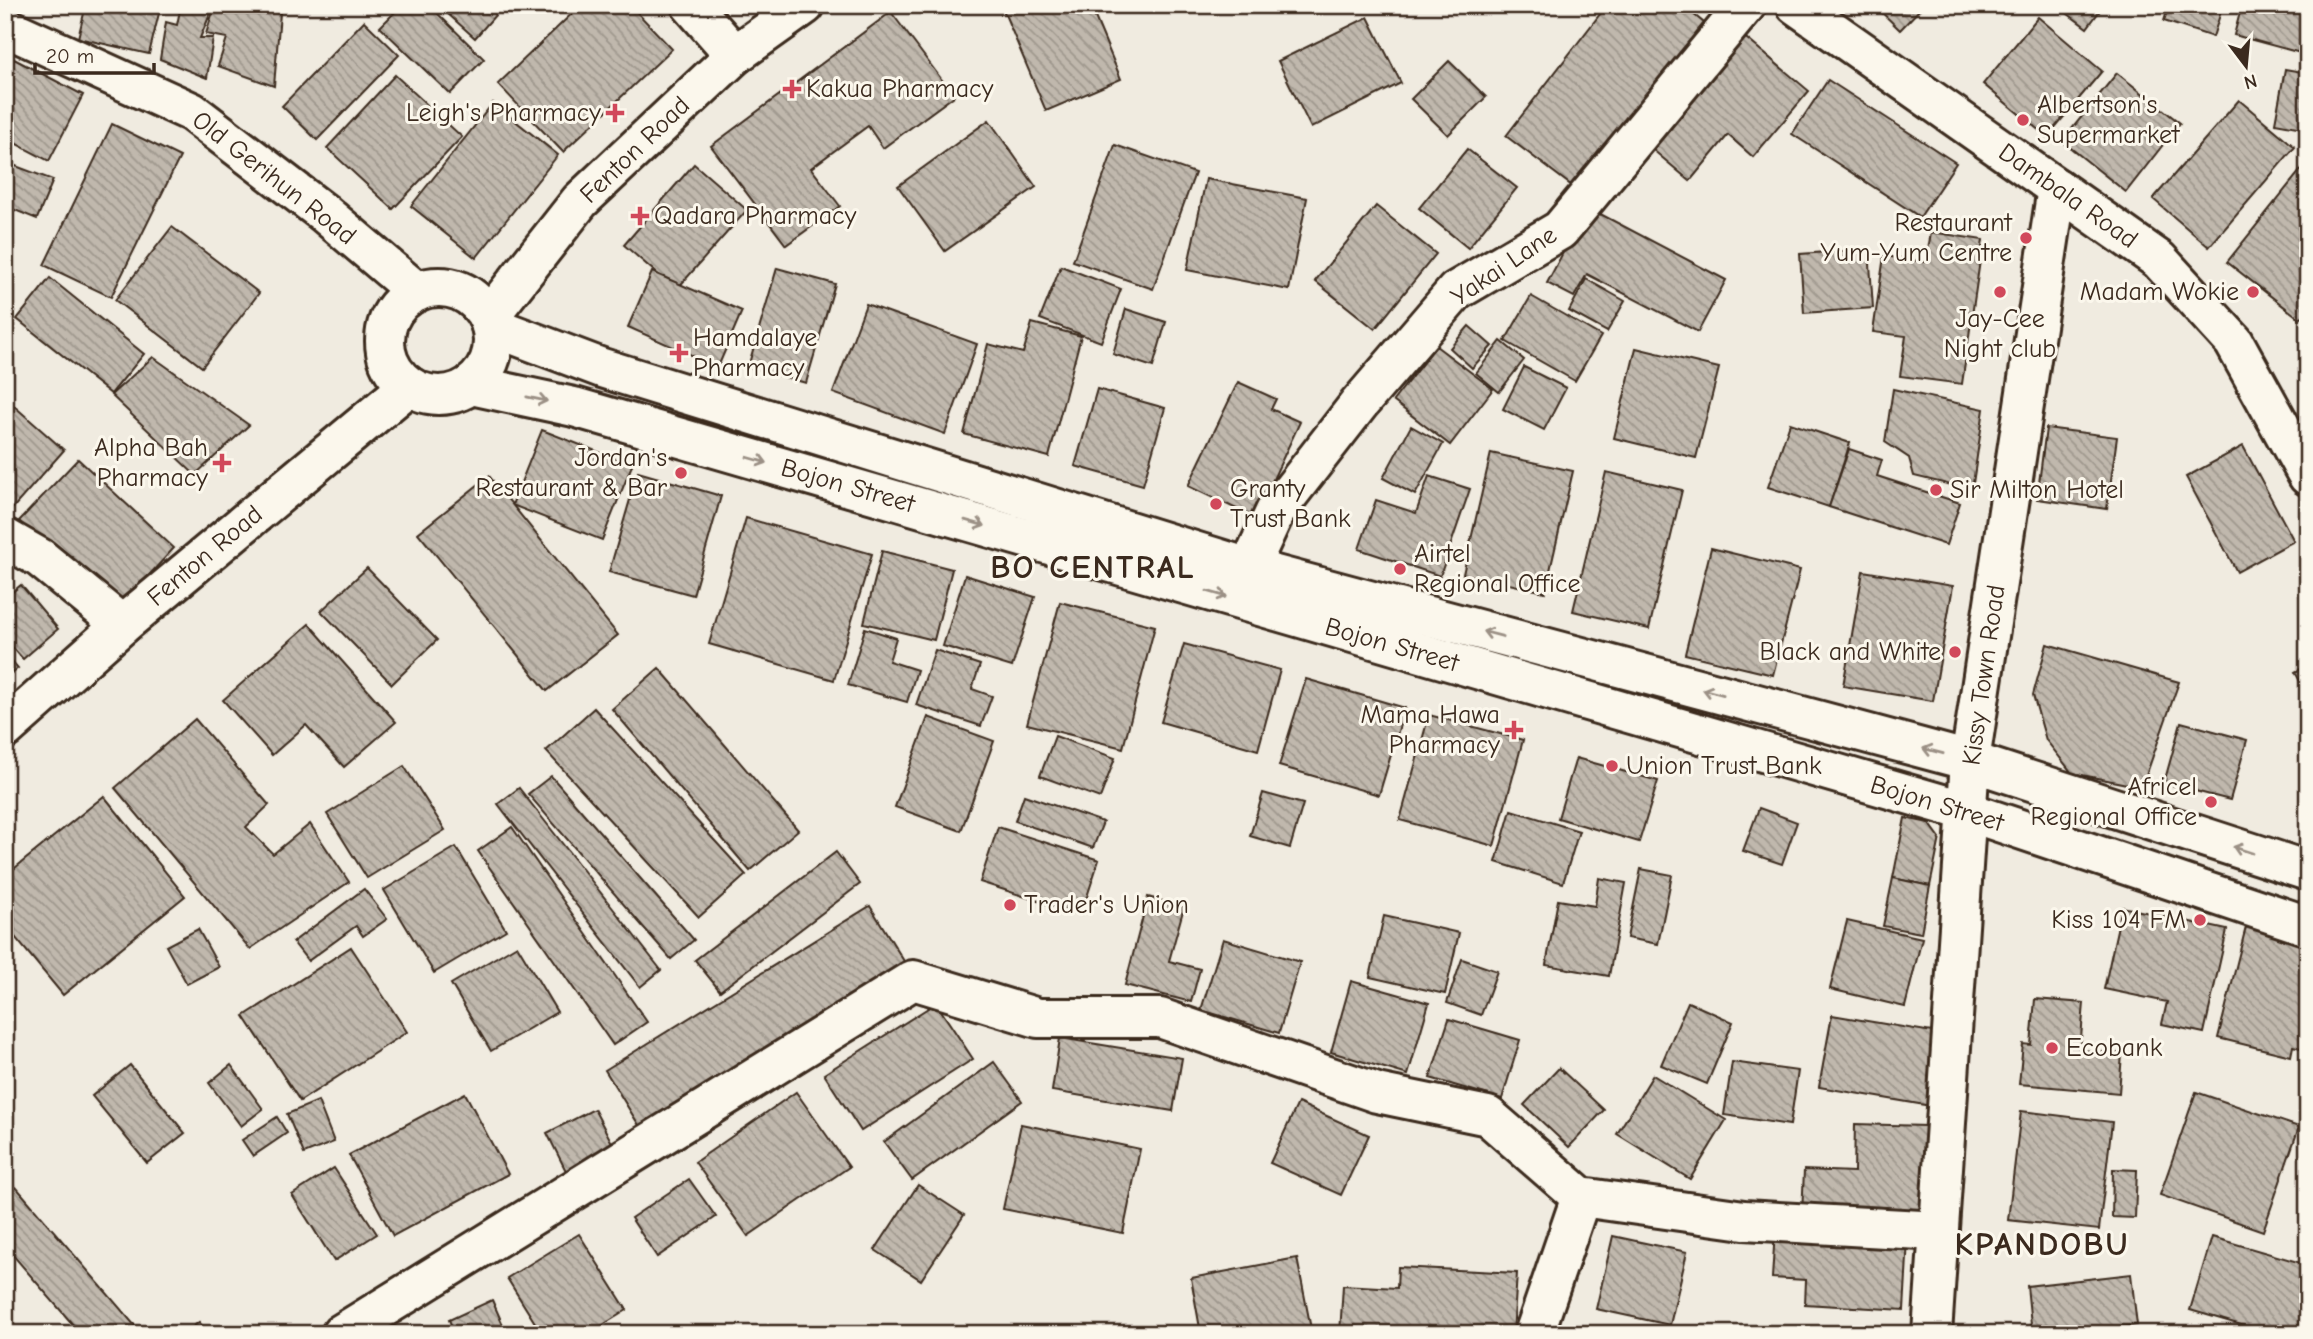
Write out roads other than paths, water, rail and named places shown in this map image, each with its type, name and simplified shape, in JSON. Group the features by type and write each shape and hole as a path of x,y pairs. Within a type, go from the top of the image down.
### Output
{"street":[{"path":"691,5 736,55"},
{"name":"Fenton Road","path":"489,322 580,201 736,55 806,5"},
{"name":"Yakai Lane","path":"1249,568 1275,512 1359,404 1456,291 1560,230 1746,5"},
{"name":"Dambala Road","path":"1796,5 2160,260 2234,342 2308,476"},
{"name":"Old Gerihun Road","path":"5,27 192,112 324,213 417,292"},
{"name":"Kissy Town Road","path":"1932,1334 1970,761 2057,188"},
{"path":"435,287 453,289 470,297 489,322 491,355 484,371 471,385 454,393 435,395 409,386 390,365 385,337 395,310 417,292 435,287"},
{"name":"Bojon Street","path":"489,322 602,368 1249,568 1970,761 2308,871"},
{"name":"Bojon Street","path":"471,385 574,407 1966,811 2308,926"},
{"name":"Fenton Road","path":"5,729 122,625 409,386"},
{"path":"5,538 40,558 122,625"},
{"path":"341,1334 913,980 1038,1018 1160,1018 1377,1093 1488,1116 1581,1197 1744,1220 1939,1231"},
{"path":"1534,1334 1581,1197"}],"place":[{"name":"Kakua Pharmacy","path":"792,89"},
{"name":"Leigh's Pharmacy","path":"615,113"},
{"name":"Albertson's Supermarket","path":"2023,120"},
{"name":"Qadara Pharmacy","path":"640,216"},
{"name":"Restaurant Yum-Yum Centre","path":"2026,238"},
{"name":"Jay-Cee Night club","path":"2000,292"},
{"name":"Madam Wokie","path":"2253,292"},
{"name":"Hamdalaye Pharmacy","path":"679,353"},
{"name":"Alpha Bah Pharmacy","path":"222,463"},
{"name":"Jordan's Restaurant & Bar","path":"681,473"},
{"name":"Sir Milton Hotel","path":"1936,490"},
{"name":"Granty Trust Bank","path":"1216,504"},
{"name":"Airtel Regional Office","path":"1400,569"},
{"name":"Black and White","path":"1955,652"},
{"name":"Mama Hawa Pharmacy","path":"1514,730"},
{"name":"Union Trust Bank","path":"1612,766"},
{"name":"Africel Regional Office","path":"2211,802"},
{"name":"Trader's Union","path":"1010,905"},
{"name":"Kiss 104 FM","path":"2200,920"},
{"name":"Ecobank","path":"2052,1048"}],"district":[{"name":"BO CENTRAL","path":"1093,567"},
{"name":"KPANDOBU","path":"2042,1244"}]}
